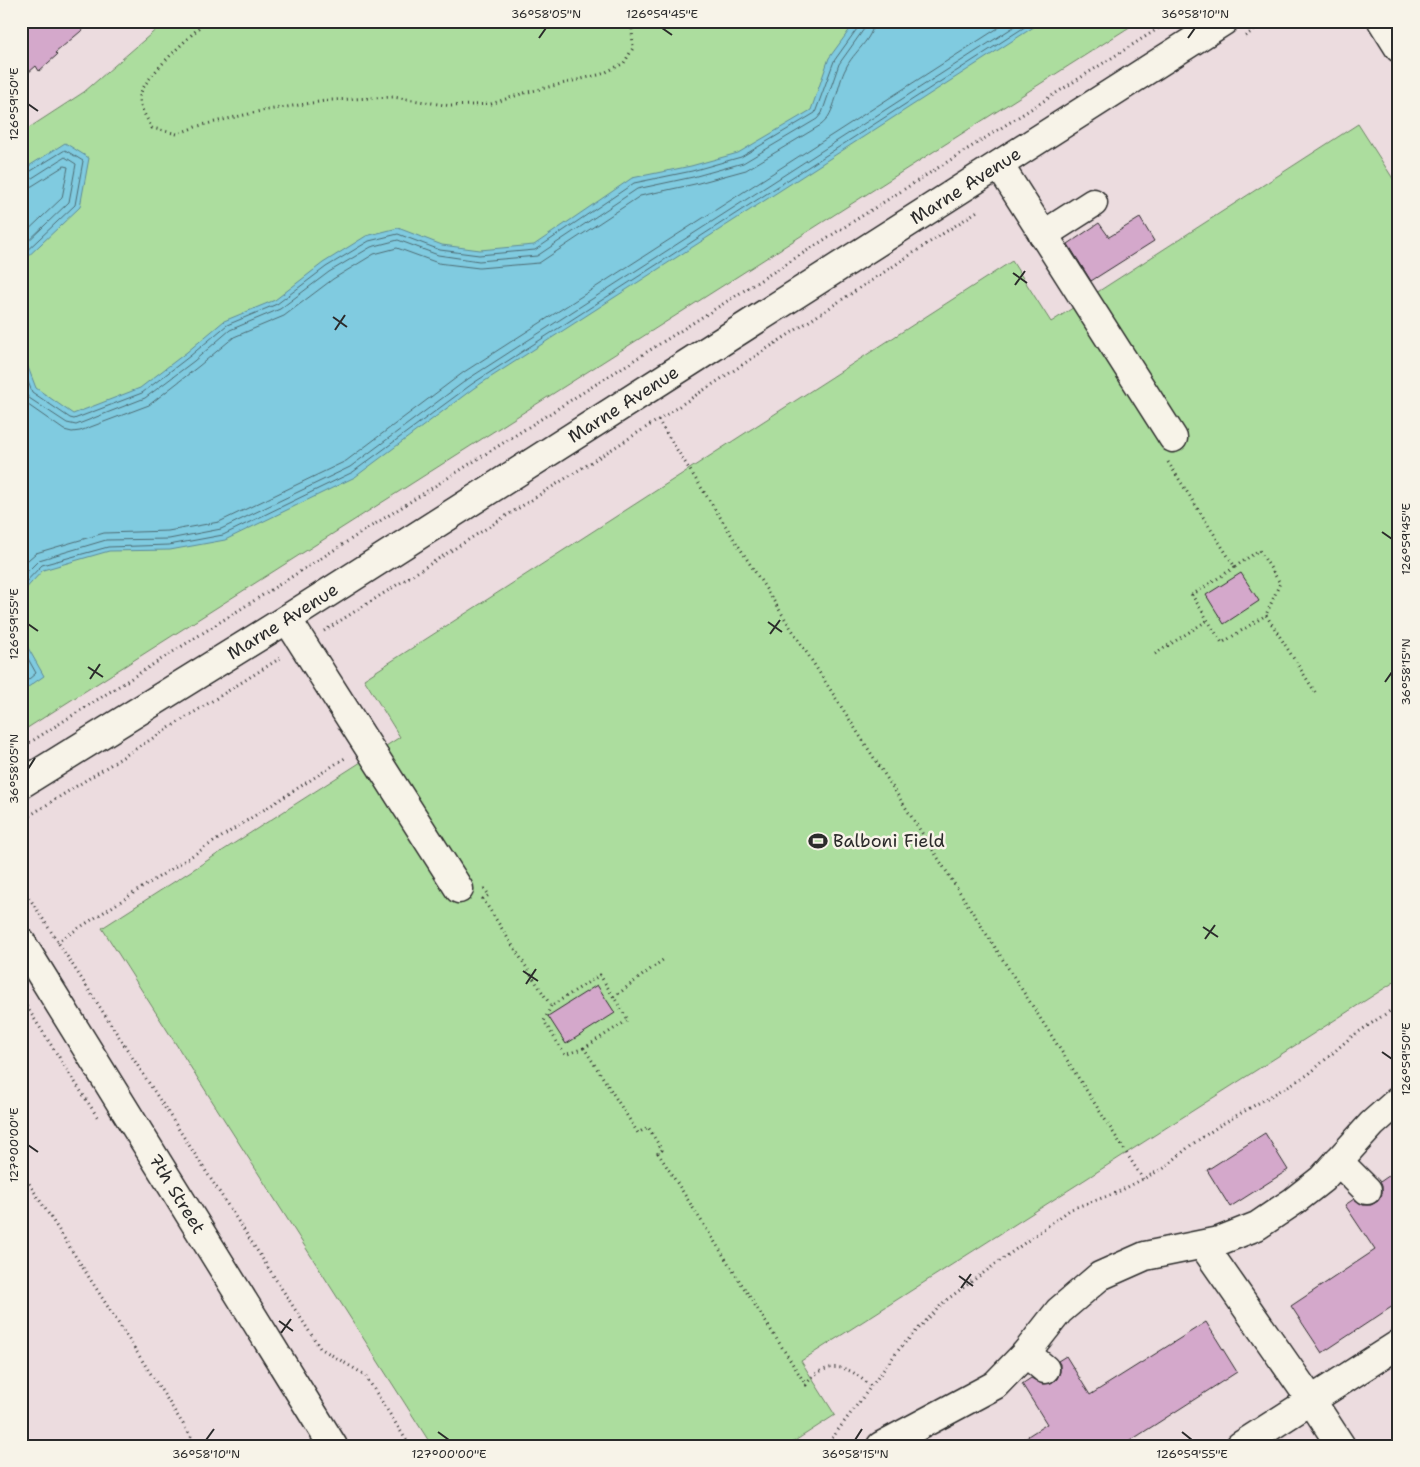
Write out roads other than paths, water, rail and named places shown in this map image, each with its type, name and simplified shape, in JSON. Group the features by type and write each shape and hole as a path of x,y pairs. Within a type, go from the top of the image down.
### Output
{"street":[{"path":"1382,21 1399,48"},
{"name":"Marne Avenue","path":"21,784 288,619 999,165 1234,29"},
{"path":"999,165 1043,235 1170,449"},
{"path":"1043,235 1093,203"},
{"path":"288,619 367,744 471,888"},
{"name":"7th Street","path":"21,942 333,1446"},
{"path":"896,1442 1035,1361 1059,1311 1100,1276 1145,1256 1219,1241 1257,1226 1294,1201 1322,1179 1372,1124 1399,1100"},
{"path":"1338,1161 1367,1190"},
{"path":"1203,1245 1312,1400 1341,1446"},
{"path":"1240,1446 1399,1344"}],"water":[{"path":"856,21 1043,21 474,388 355,477 225,540 170,550 109,551 43,570 21,594 21,349 36,388 73,414 140,388 224,321 275,300 323,263 366,236 398,228 442,245 480,250 534,245 632,178 691,166 738,153 811,110 829,58"},
{"path":"65,143 89,158 80,207 21,263 21,171"},
{"path":"21,631 23,639 44,676 21,692"}],"place":[{"name":"Balboni Field","path":"818,841"}]}
